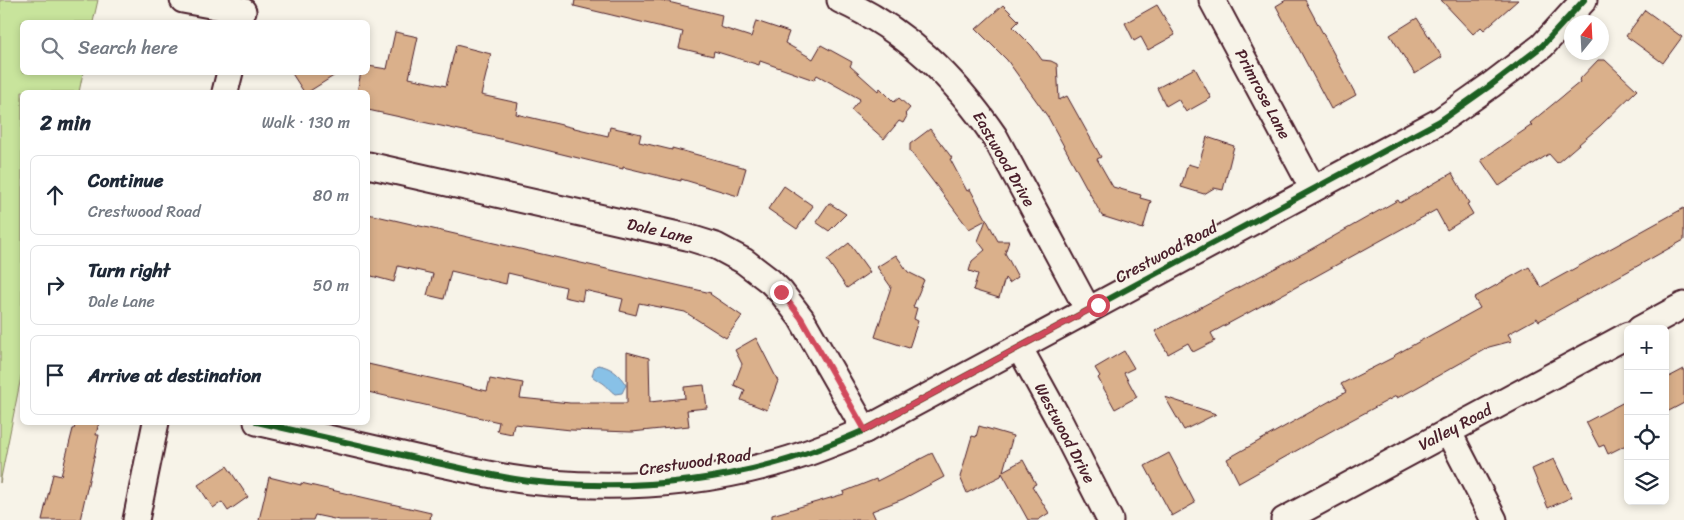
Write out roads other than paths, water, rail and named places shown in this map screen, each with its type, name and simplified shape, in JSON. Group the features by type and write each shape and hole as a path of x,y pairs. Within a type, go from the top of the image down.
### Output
{"street":[{"path":"183,0 243,11"},
{"name":"Eastwood Drive","path":"840,0 885,24 910,43 946,75 977,111 995,137 1088,310"},
{"name":"Primrose Lane","path":"1212,0 1313,189"},
{"name":"Crestwood Road","path":"270,425 497,476 550,483 602,486 656,483 725,475 773,464 820,449 865,430 1440,120 1465,104 1542,46 1584,0"},
{"path":"226,90 229,75"},
{"name":"Dale Lane","path":"370,165 687,237 716,246 744,261 770,280 801,318 865,430"},
{"path":"1647,325 1684,305"},
{"name":"Valley Road","path":"1284,520 1624,337"},
{"name":"Westwood Drive","path":"1019,347 1110,520"},
{"path":"136,520 155,425"},
{"path":"1448,431 1494,520"}],"water":[{"path":"598,365 611,369 626,385 622,393 615,394 605,384 592,376 594,368"}]}
